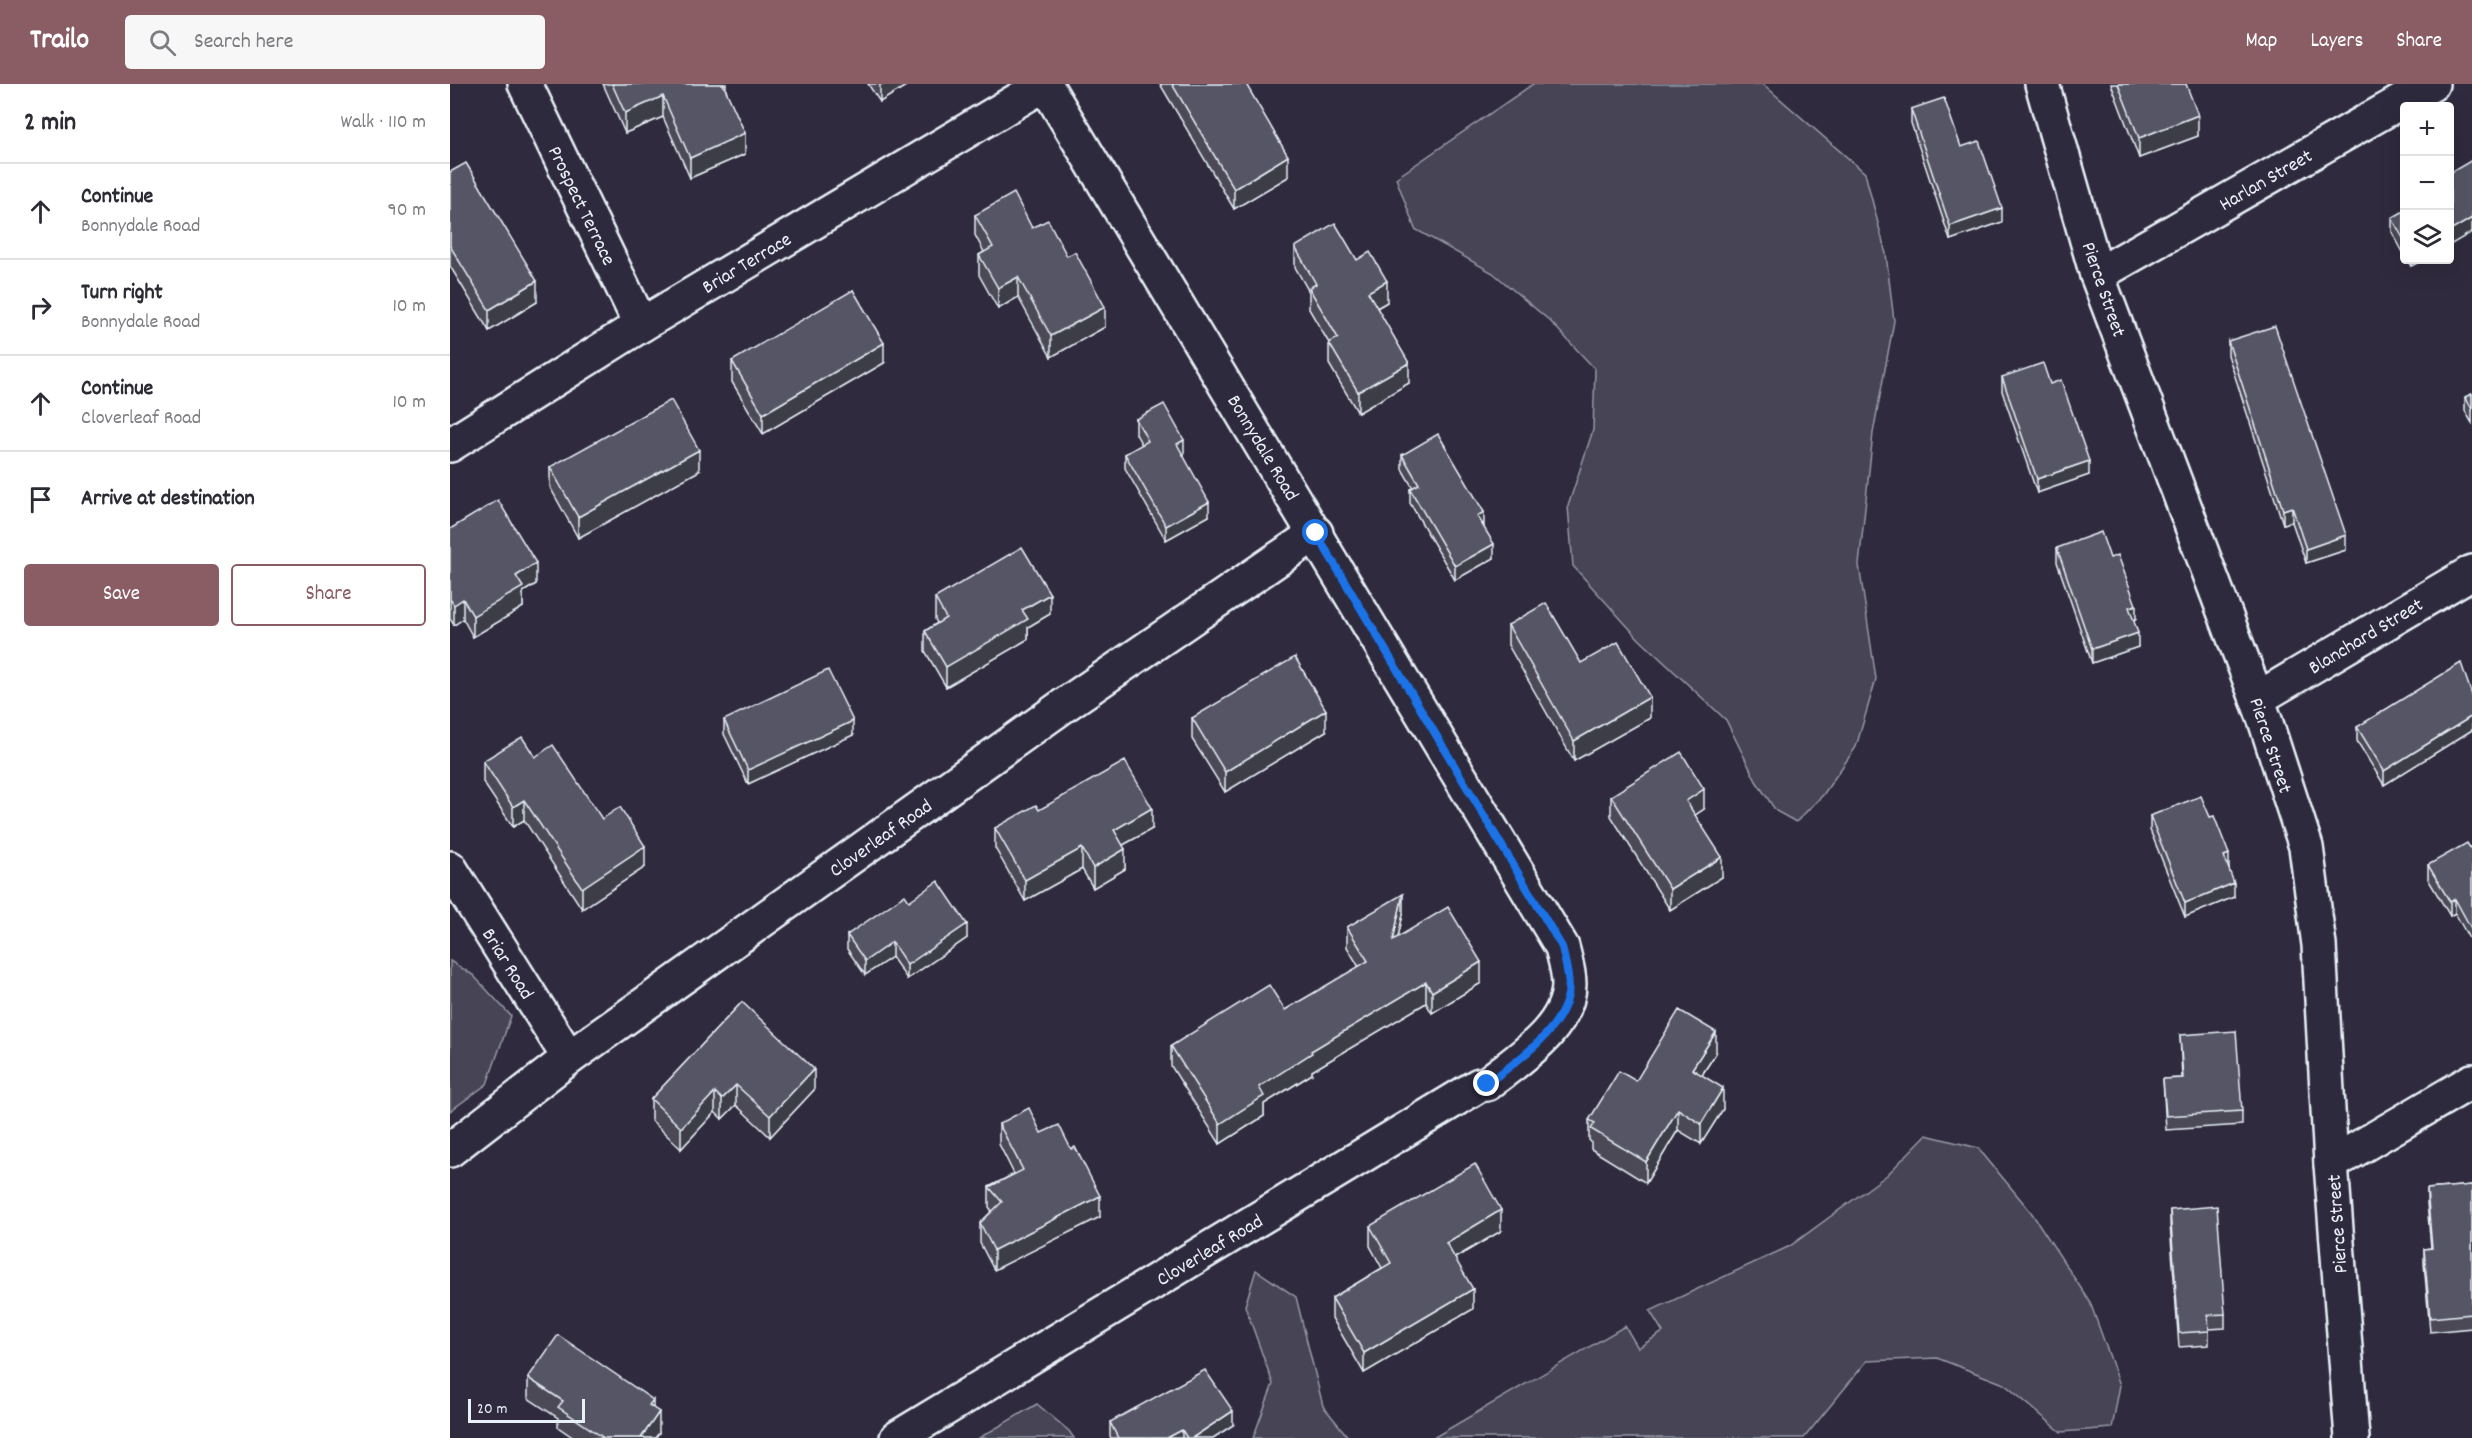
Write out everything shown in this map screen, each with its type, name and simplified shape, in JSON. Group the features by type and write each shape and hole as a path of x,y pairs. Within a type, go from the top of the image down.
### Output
{"street":[{"name":"Prospect Terrace","path":"525,84 641,325"},
{"name":"Briar Terrace","path":"450,445 641,325 1045,84"},
{"name":"Bonnydale Road","path":"1045,84 1562,947 1569,982 1567,999 1549,1031 1519,1059"},
{"name":"Pierce Street","path":"2042,84 2097,275 2257,699 2306,847 2319,945 2331,1164 2352,1438"},
{"name":"Harlan Street","path":"2097,275 2432,84"},
{"name":"Cloverleaf Road","path":"450,1150 568,1058 1063,706 1316,533"},
{"name":"Blanchard Street","path":"2257,699 2472,572"},
{"name":"Briar Road","path":"450,868 568,1058"},
{"name":"Cloverleaf Road","path":"897,1438 1479,1085 1487,1084 1519,1059"},
{"path":"2331,1164 2472,1081"}],"shaded area":[{"path":"1533,84 1763,84 1865,173 1886,254 1894,321 1873,433 1859,565 1876,679 1856,747 1823,795 1796,822 1776,811 1756,781 1726,720 1639,639 1573,566 1568,506 1593,430 1595,369 1550,321 1493,273 1415,229 1396,178"},
{"path":"450,961 473,975 511,1016 487,1084 450,1111"},
{"path":"1926,1135 1978,1148 2031,1212 2090,1302 2120,1385 2112,1428 2061,1432 2004,1384 1937,1358 1867,1361 1804,1438 1433,1438 1625,1326 1638,1348 1663,1332 1650,1311 1790,1246 1887,1175"},
{"path":"1256,1270 1296,1297 1323,1406 1349,1438 1253,1438 1273,1384 1245,1306"},
{"path":"1037,1404 1074,1438 979,1438"}],"building":[{"path":"612,84 723,84 745,133 690,158 663,96 625,113"},
{"path":"1172,84 1246,84 1288,156 1234,189"},
{"path":"2118,84 2186,84 2198,115 2139,138"},
{"path":"1944,98 1961,147 1979,141 2002,208 1950,226 1911,109"},
{"path":"2472,160 2472,218 2454,229 2454,210 2454,171"},
{"path":"466,163 537,281 489,310 450,246 450,172"},
{"path":"1014,193 1032,228 1048,220 1067,256 1075,252 1105,307 1051,336 1018,277 998,288 979,255 993,247 975,215"},
{"path":"2400,213 2400,233 2392,218"},
{"path":"1335,223 1357,260 1370,252 1387,281 1368,292 1409,363 1358,392 1329,343 1338,338 1309,288 1316,284 1295,247"},
{"path":"853,290 884,343 763,414 732,361"},
{"path":"2275,326 2346,535 2306,549 2292,507 2283,510 2228,341"},
{"path":"2043,363 2050,384 2061,380 2089,461 2037,479 2002,377"},
{"path":"2472,394 2472,409 2465,397"},
{"path":"671,400 699,450 578,517 550,467"},
{"path":"1164,404 1184,440 1177,444 1209,502 1166,526 1125,454 1148,441 1136,419"},
{"path":"1438,434 1484,512 1477,516 1494,544 1455,566 1410,489 1419,484 1402,455"},
{"path":"498,500 536,563 516,576 523,587 473,616 463,599 454,605 450,599 450,529"},
{"path":"2101,532 2110,558 2118,555 2136,605 2129,607 2138,633 2092,649 2057,548"},
{"path":"1022,547 1050,594 1022,610 1028,619 946,667 925,631 946,618 935,598"},
{"path":"1546,603 1581,663 1618,642 1650,697 1574,741 1508,625"},
{"path":"1295,657 1326,710 1225,772 1192,718"},
{"path":"2461,663 2472,695 2472,716 2384,771 2357,727"},
{"path":"828,670 853,721 748,770 724,720"},
{"path":"522,737 535,757 553,745 602,819 620,807 645,846 582,888 524,800 513,807 483,761"},
{"path":"1681,752 1704,789 1686,801 1722,857 1670,889 1611,796"},
{"path":"1125,761 1152,808 1114,830 1125,849 1093,868 1082,848 1025,880 995,828 1036,805 1039,810"},
{"path":"2201,796 2210,817 2214,816 2229,854 2224,856 2234,883 2185,903 2150,816"},
{"path":"2467,843 2472,851 2472,930 2455,899 2450,902 2428,865"},
{"path":"938,881 967,924 907,965 892,942 865,961 847,935 905,895 909,901"},
{"path":"1403,894 1393,940 1448,907 1481,962 1432,992 1426,982 1311,1051 1312,1053 1259,1087 1264,1096 1220,1124 1171,1046 1269,985 1285,1010 1368,961 1347,927"},
{"path":"742,1002 814,1069 770,1116 736,1085 722,1099 715,1092 681,1128 651,1099"},
{"path":"1679,1010 1716,1032 1692,1069 1723,1088 1701,1124 1678,1109 1646,1162 1591,1129 1595,1123 1589,1120 1619,1071 1636,1081"},
{"path":"2236,1031 2242,1111 2166,1116 2163,1079 2183,1078 2180,1035"},
{"path":"1029,1108 1041,1133 1059,1125 1071,1149 1075,1147 1100,1196 994,1250 980,1223 1002,1202 989,1187 1023,1170 999,1124"},
{"path":"1475,1164 1501,1210 1446,1243 1473,1289 1364,1353 1332,1298 1391,1263 1370,1226"},
{"path":"2472,1185 2472,1314 2430,1318 2424,1249 2432,1248 2427,1189"},
{"path":"2217,1206 2225,1314 2208,1315 2209,1331 2179,1333 2170,1210"},
{"path":"558,1335 653,1400 649,1405 659,1412 641,1438 604,1438 558,1407 563,1401 528,1378"},
{"path":"1205,1370 1233,1411 1192,1438 1187,1438 1182,1430 1167,1438 1118,1438 1110,1422"}],"route":[{"path":"1316,533 1562,947 1569,982 1567,999 1549,1031 1487,1084"}]}
